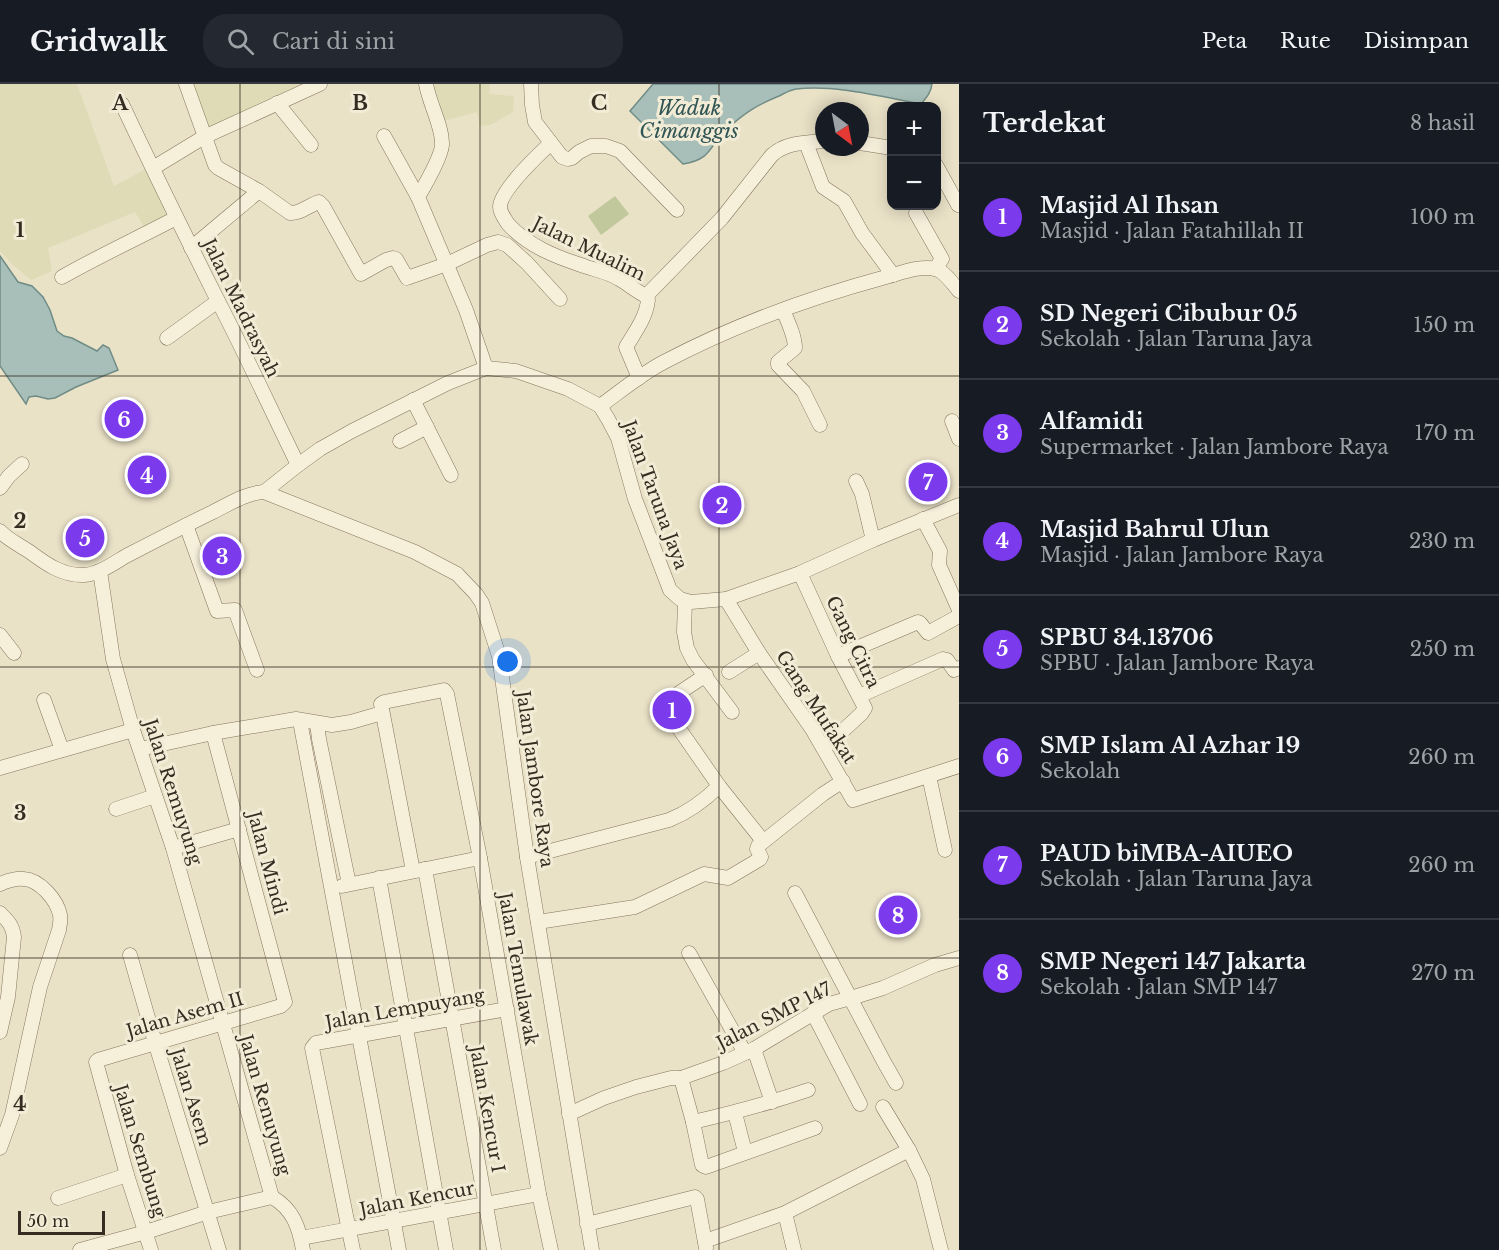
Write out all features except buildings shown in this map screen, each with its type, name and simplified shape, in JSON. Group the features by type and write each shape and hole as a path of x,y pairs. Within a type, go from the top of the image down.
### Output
{"street":[{"path":"186,84 215,165 253,196 290,213 319,202 361,274 392,258 396,259 407,278 447,264 487,245 502,242 527,263 560,300"},
{"path":"153,168 204,137 320,84"},
{"path":"418,197 442,145 426,84"},
{"path":"531,84 535,122 562,157 572,158 591,146 606,146 620,151 677,210"},
{"path":"277,103 311,145"},
{"name":"Jalan Madrasyah","path":"122,104 298,465"},
{"path":"384,136 418,197 466,310 486,368"},
{"name":"Jalan Mualim","path":"547,137 501,204 502,215 518,234 531,244 623,282 646,296"},
{"path":"639,378 626,348 642,320 648,300 646,296 722,218 772,155 786,146 815,142"},
{"path":"806,143 823,187 844,201 862,233 893,275"},
{"path":"869,144 887,147"},
{"path":"941,174 958,205"},
{"path":"191,248 253,196"},
{"path":"916,213 941,257 942,260 935,269"},
{"path":"62,277 176,218"},
{"path":"600,406 663,363 719,336 783,310 868,282 916,269 935,269 959,291"},
{"path":"167,338 218,301"},
{"path":"783,310 796,346 778,364 803,391 820,424"},
{"name":"Jalan Taruna Jaya","path":"264,492 320,449 448,383 486,368 516,372 568,389 600,406 618,438 635,499 670,590 674,595 686,601"},
{"path":"413,400 451,475"},
{"path":"952,421 959,439"},
{"path":"400,441 427,427"},
{"path":"0,488 22,464"},
{"path":"856,481 862,494 873,540"},
{"path":"1,534 58,570 77,575 89,574 237,500 264,492"},
{"name":"Jalan Jambore Raya","path":"264,492 415,552 457,574 482,603 499,656 527,857 592,1250"},
{"path":"732,712 693,660 686,644 684,632 686,601 726,599 800,573 959,505"},
{"path":"923,519 940,550 939,565 959,610"},
{"path":"186,525 217,611 235,610 257,670"},
{"name":"Jalan Remuyung","path":"99,571 113,658 133,730 173,848 224,1022"},
{"name":"Gang Citra","path":"800,573 838,656 865,707 864,711 824,748"},
{"name":"Gang Mufakat","path":"726,599 759,653 824,748 851,798 855,801 929,776"},
{"path":"838,656 918,622 928,633 959,616"},
{"path":"0,635 14,653"},
{"name":"Gang Mufakat","path":"729,672 759,653"},
{"path":"859,696 943,659 946,659 954,670 959,668"},
{"path":"706,675 673,697 680,708 673,717 674,724 763,842"},
{"name":"Jalan Temulawak","path":"382,713 381,704 384,702 444,690 447,694 480,858 539,1194 551,1250"},
{"path":"44,700 62,750"},
{"path":"140,749 213,733 296,719 332,725 382,713"},
{"name":"Jalan Kencur I","path":"382,713 453,1019 494,1250"},
{"path":"298,720 399,1250"},
{"path":"317,723 349,884"},
{"path":"0,768 133,730"},
{"name":"Jalan Mindi","path":"213,733 285,1003"},
{"path":"945,850 929,776 959,766"},
{"path":"538,922 635,907 704,874 728,878 760,859 757,848 763,842 823,794 843,782"},
{"path":"527,857 669,820 686,813 719,786"},
{"path":"116,809 155,796"},
{"path":"173,848 239,829"},
{"path":"331,888 480,858"},
{"path":"379,878 447,1250"},
{"path":"0,884 9,880 24,879 35,883 48,894 60,913 61,921 40,987 12,1115 0,1148"},
{"path":"795,893 896,1083"},
{"path":"0,913 13,928 14,937 8,997 0,1032"},
{"path":"689,953 750,1051 772,1102"},
{"name":"Jalan Asem","path":"130,955 219,1250"},
{"name":"Jalan SMP 147","path":"569,1114 604,1098 659,1081 681,1078 750,1051 832,1002 893,984 934,965 959,958"},
{"name":"Jalan Asem II","path":"96,1062 285,1003"},
{"name":"Jalan Lempuyang","path":"348,1230 312,1048 316,1043 507,1009"},
{"path":"813,1013 860,1104"},
{"name":"Jalan Renuyung","path":"224,1022 272,1197"},
{"name":"Jalan Sembung","path":"96,1062 127,1176 151,1250"},
{"path":"681,1078 704,1166 708,1167 815,1128"},
{"path":"693,1122 735,1113 808,1090"},
{"path":"883,1107 909,1150 923,1179 941,1250"},
{"path":"735,1113 745,1152"},
{"path":"587,1224 695,1197 706,1245 785,1213 909,1150"},
{"path":"58,1198 127,1176"},
{"name":"Jalan Kencur","path":"302,1244 348,1230 539,1194"},
{"path":"85,1249 208,1212 272,1197 290,1211 302,1244"},
{"path":"785,1213 794,1250"},
{"path":"348,1230 353,1250"}],"shaded area":[{"path":"0,84 77,84 114,186 146,169 169,215 146,230 135,212 48,248 52,271 31,280 0,251"},
{"path":"188,84 302,84 207,130"},
{"path":"433,84 490,84 489,94 514,96 513,112 490,125 480,126 477,112 443,121"}],"green space":[{"path":"615,196 629,214 601,235 588,216"}],"water":[{"name":"Waduk Cimanggis","path":"653,84 932,84 922,102 826,88 792,90 746,113 722,134 706,155 683,164 630,111"},
{"path":"0,256 18,282 32,286 43,297 57,331 97,351 103,345 109,348 118,370 55,398 29,397 26,404 0,366"}],"place":[{"name":"SMP Islam Al Azhar 19","path":"124,419"},
{"name":"Masjid Bahrul Ulun","path":"147,475"},
{"name":"PAUD biMBA-AIUEO","path":"928,482"},
{"name":"SD Negeri Cibubur 05","path":"722,505"},
{"name":"SPBU 34.13706","path":"85,538"},
{"name":"Alfamidi","path":"222,556"},
{"name":"Masjid Al Ihsan","path":"672,710"},
{"name":"SMP Negeri 147 Jakarta","path":"898,915"}]}
